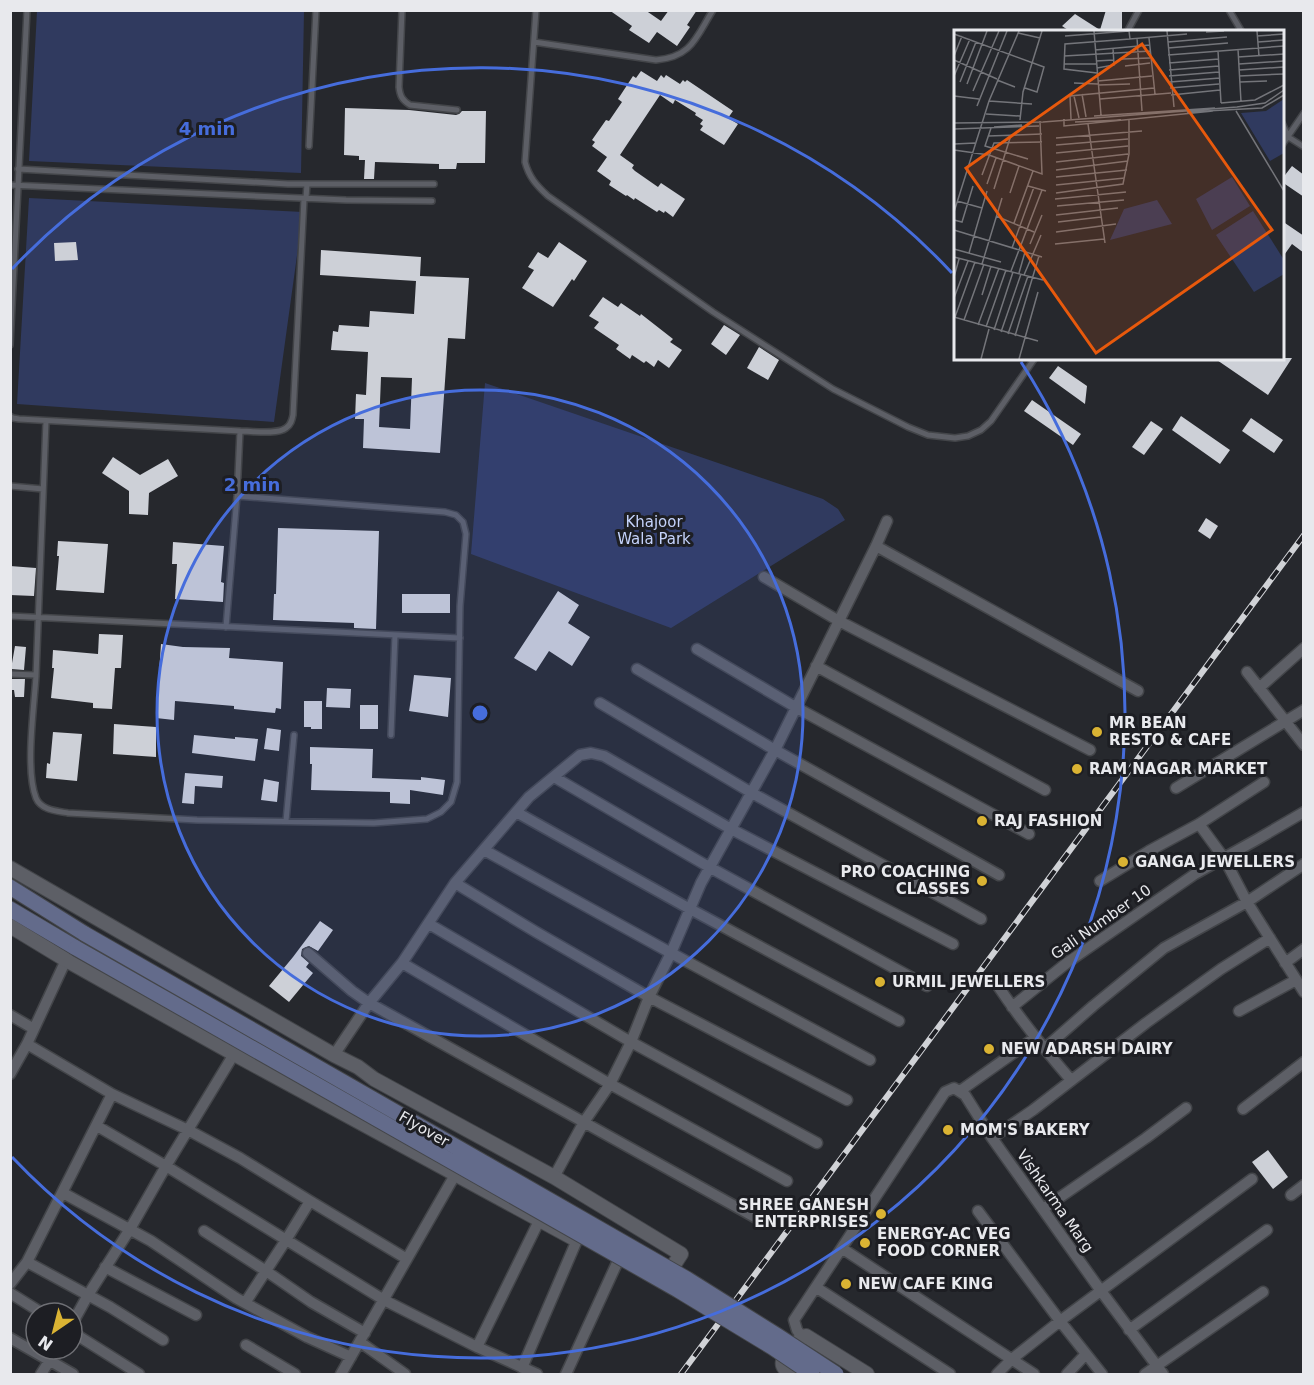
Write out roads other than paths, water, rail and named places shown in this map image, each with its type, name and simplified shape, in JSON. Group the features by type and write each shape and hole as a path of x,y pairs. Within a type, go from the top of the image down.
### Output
{"main road":[{"name":"Flyover","path":"10,887 85,934 687,1279 836,1374"},
{"name":"Flyover","path":"10,909 678,1290 812,1374"}],"street":[{"path":"554,1177 584,1122 610,1084 709,867 797,708 887,521"},
{"path":"876,546 1138,691"},
{"path":"764,577 839,621 1090,750"},
{"path":"1259,688 1304,648"},
{"path":"697,649 797,708 1029,834"},
{"path":"816,666 1045,790"},
{"path":"638,669 775,750 999,875"},
{"path":"1247,672 1304,745"},
{"path":"600,703 752,793 981,919"},
{"path":"1176,788 1304,710"},
{"path":"334,1055 369,1003 402,963 455,883 530,797 580,755 591,753 604,756 731,829 953,944"},
{"path":"554,777 709,867 927,986"},
{"path":"1100,881 1199,824 1264,782"},
{"path":"516,812 899,1022"},
{"name":"Gali Number 10","path":"1012,1007 1068,962 1195,874 1304,812"},
{"path":"1199,824 1224,858 1247,902 1304,992"},
{"path":"484,850 870,1060"},
{"path":"1044,1048 1164,948 1247,902 1304,864"},
{"path":"10,868 358,1067 374,1079 554,1177 681,1254 660,1287 234,1054 10,926"},
{"path":"455,883 649,997 847,1100"},
{"path":"429,924 631,1042 817,1143"},
{"path":"992,1138 1033,1110 1221,969 1270,938"},
{"path":"1286,963 1304,949"},
{"path":"308,953 369,1003 760,1220"},
{"path":"12,1068 27,1044 66,960"},
{"path":"402,963 610,1084 787,1181"},
{"path":"1239,1011 1296,980"},
{"path":"998,986 1012,1007 1071,1080"},
{"path":"10,1015 34,1029"},
{"path":"802,1337 794,1320 945,1092 954,1088 960,1091 1036,1037"},
{"path":"27,1044 112,1094 240,1158 407,1259"},
{"path":"84,1302 234,1054"},
{"path":"1243,1109 1304,1062"},
{"path":"334,1109 358,1067"},
{"path":"350,1118 366,1115 380,1116 495,1179 607,1235 386,1103 376,1094 374,1079"},
{"name":"Vishkarma Marg","path":"960,1091 1159,1370"},
{"path":"10,1284 27,1262 112,1094"},
{"path":"1043,1209 1186,1108"},
{"path":"97,1126 384,1300 477,1347 537,1374"},
{"path":"341,1374 455,1175"},
{"path":"997,1374 1012,1359 1060,1321 1252,1179"},
{"path":"1291,1195 1304,1185"},
{"path":"63,1193 151,1241 245,1303 307,1337 351,1357"},
{"path":"245,1303 310,1201"},
{"path":"978,1211 1102,1374"},
{"path":"477,1347 539,1221"},
{"path":"1129,1330 1267,1230"},
{"path":"204,1231 362,1338 405,1374"},
{"path":"522,1368 577,1240"},
{"path":"843,1249 1034,1374"},
{"path":"27,1262 110,1307 163,1340"},
{"path":"566,1374 617,1263"},
{"path":"105,1267 196,1315"},
{"path":"816,1288 950,1374"},
{"path":"1145,1374 1159,1370 1263,1292"},
{"path":"10,1293 24,1302"},
{"path":"802,1337 806,1336 867,1374"},
{"path":"793,1374 784,1369 782,1364 802,1337"},
{"path":"10,1338 24,1346"},
{"path":"84,1340 139,1374"},
{"path":"246,1345 295,1374"},
{"path":"1067,1374 1086,1354"},
{"path":"41,1374 50,1361 73,1374"}],"lane":[{"path":"10,345 27,10"},
{"path":"309,146 316,10"},
{"path":"402,10 400,95 410,105 457,110"},
{"path":"536,10 525,162 534,183 548,196 713,312 833,389 928,435 955,438 968,436 981,430 991,421 1034,360"},
{"path":"534,42 656,60 669,59 684,52 692,45 713,10"},
{"path":"1128,30 1139,10"},
{"path":"1229,10 1241,30"},
{"path":"1304,113 1285,135 1304,147"},
{"path":"18,170 307,184 434,184"},
{"path":"10,416 46,421 240,431 278,432 287,428 293,415 304,199 307,184"},
{"path":"10,185 432,201"},
{"path":"46,421 31,757 33,788 38,802 49,810 68,813 197,820 374,823 427,819 441,812 451,802 457,782 460,606 466,534 463,522 456,515 445,512 237,496"},
{"path":"226,627 240,431"},
{"path":"10,486 43,489"},
{"path":"10,616 460,638"},
{"path":"391,735 395,635"},
{"path":"10,674 36,675"},
{"path":"286,822 294,735"}],"railway":[{"path":"681,1374 1304,535"}],"place":[{"name":"MR BEAN RESTO & CAFE","path":"1097,732"},
{"name":"RAM NAGAR MARKET","path":"1077,769"},
{"name":"RAJ FASHION","path":"982,821"},
{"name":"GANGA JEWELLERS","path":"1123,862"},
{"name":"PRO COACHING CLASSES","path":"982,881"},
{"name":"URMIL JEWELLERS","path":"880,982"},
{"name":"NEW ADARSH DAIRY","path":"989,1049"},
{"name":"MOM'S BAKERY","path":"948,1130"},
{"name":"SHREE GANESH ENTERPRISES","path":"881,1214"},
{"name":"ENERGY-AC VEG FOOD CORNER","path":"865,1243"},
{"name":"NEW CAFE KING","path":"846,1284"}],"park label":[{"name":"Khajoor Wala Park","path":"654,530"}]}
